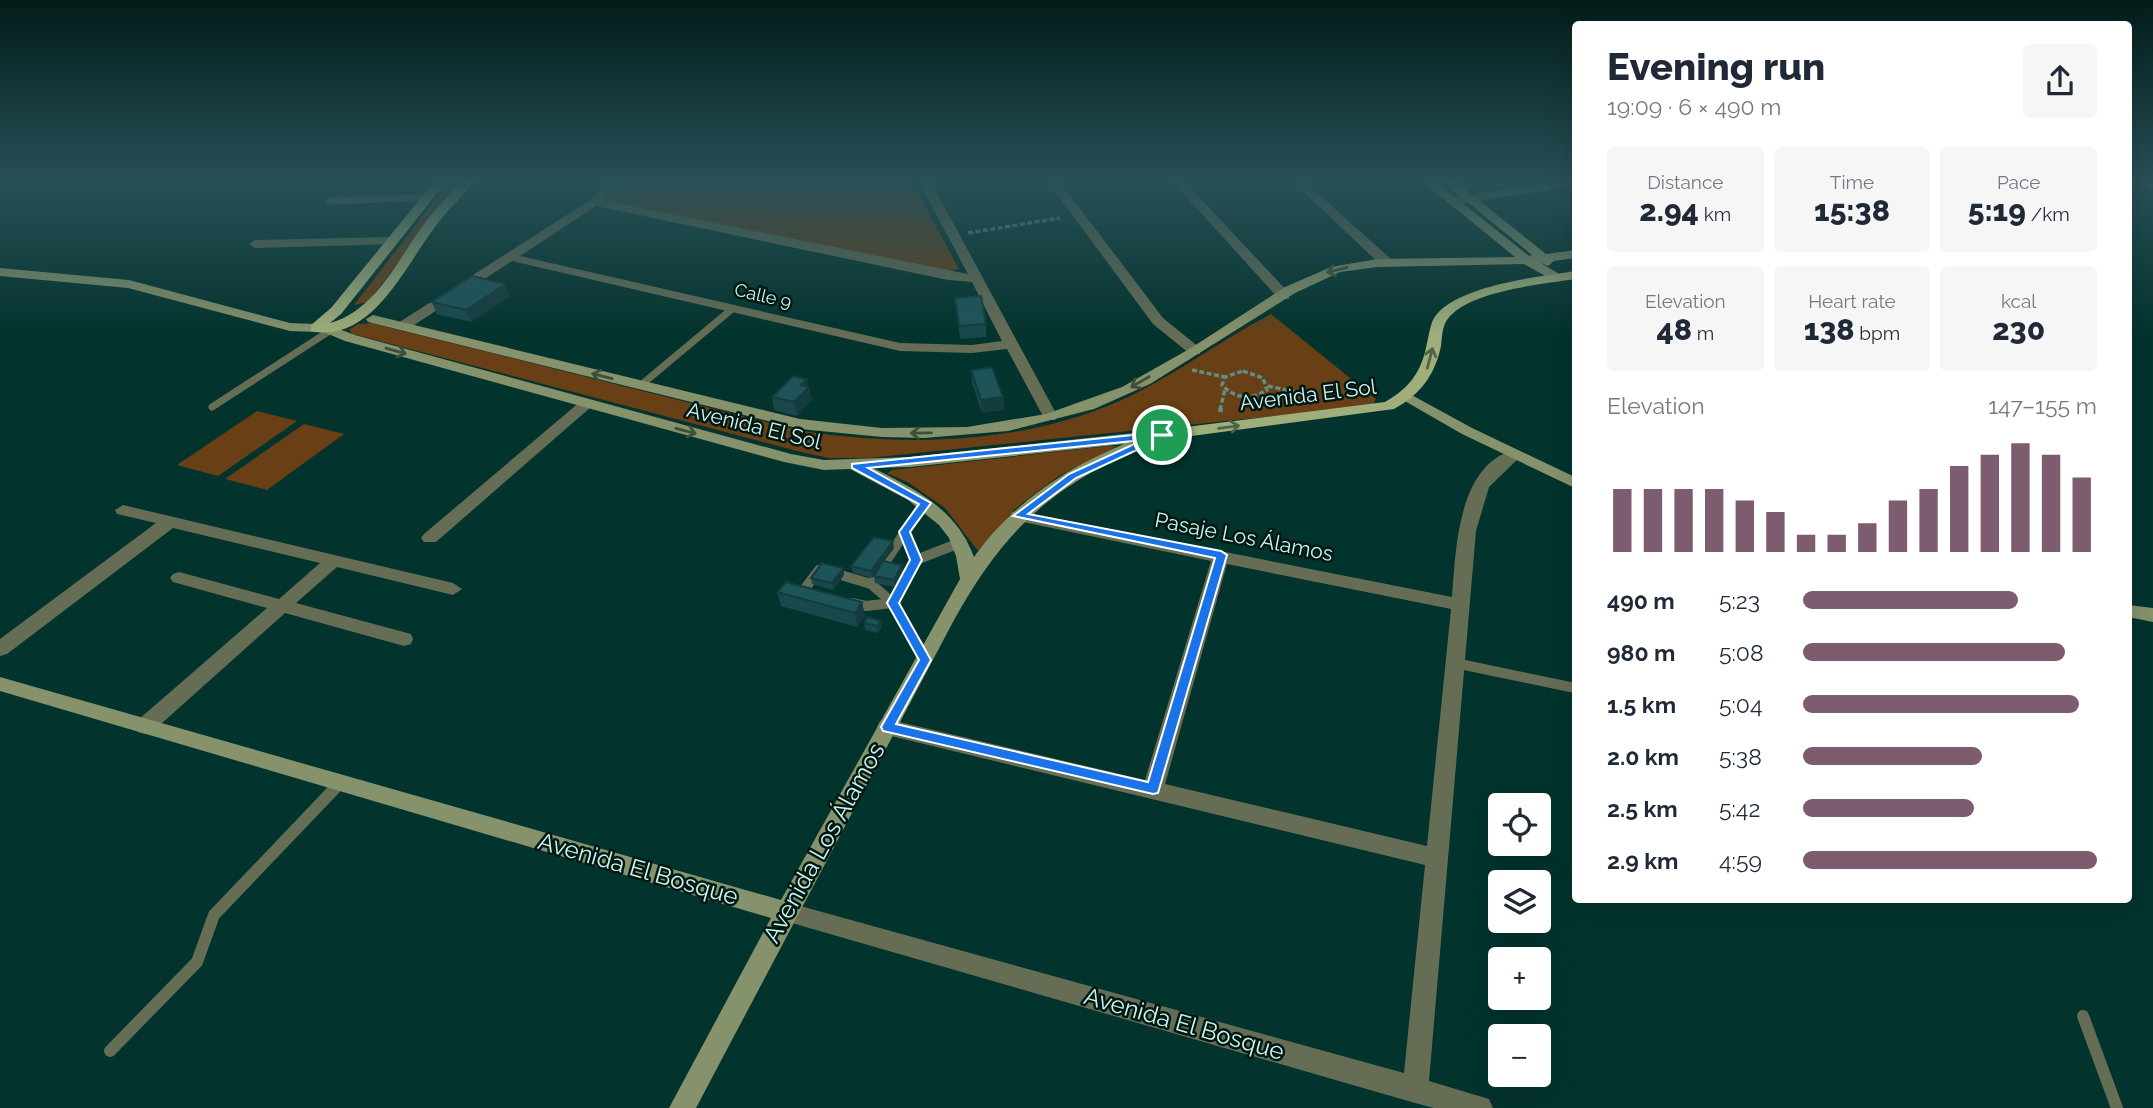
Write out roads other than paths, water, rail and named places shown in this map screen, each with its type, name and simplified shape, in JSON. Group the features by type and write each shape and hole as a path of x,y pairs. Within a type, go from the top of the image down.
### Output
{"main road":[{"path":"324,329 396,234"},
{"path":"324,329 365,317 424,234"},
{"path":"1493,234 1528,261 1556,278"},
{"path":"1515,234 1547,259 1556,278"},
{"name":"Avenida El Sol","path":"337,311 800,424 841,431 912,434 966,431 1050,417 1126,390 1324,273 1386,262 1528,261 1572,255"},
{"name":"Avenida El Sol","path":"0,272 129,284 290,327 324,329 790,459 824,465 856,466 1162,435 1372,410 1408,397 1423,382 1441,318 1448,311 1483,295 1572,275"},
{"path":"1408,397 1572,482"},
{"name":"Avenida Los Álamos","path":"682,1108 887,727 969,580 995,542 1018,516 1072,476 1162,435"},
{"path":"856,466 925,503 951,526 962,542 969,580"},
{"path":"2132,612 2153,615"},
{"name":"Avenida El Bosque","path":"0,684 786,912"}],"street":[{"path":"404,326 546,234"},
{"path":"746,234 948,276 977,279"},
{"path":"952,234 1050,417"},
{"path":"1092,234 1158,321 1195,351"},
{"path":"1227,234 1284,296"},
{"path":"1355,234 1386,262"},
{"path":"255,244 390,241"},
{"name":"Calle 9","path":"510,257 900,347 972,349 1010,344"},
{"path":"430,538 586,404"},
{"path":"1415,1090 1467,531 1478,489 1489,472 1514,454"},
{"path":"123,510 453,589"},
{"name":"Pasaje Los Álamos","path":"1018,516 1461,605"},
{"path":"0,649 172,521"},
{"path":"1153,789 1221,555"},
{"path":"145,726 333,561"},
{"path":"179,578 404,639"},
{"path":"887,727 1437,858"},
{"name":"Avenida El Bosque","path":"786,912 1480,1108"}],"lane":[{"path":"641,386 732,309"},
{"path":"212,407 324,329"},
{"path":"871,584 925,503"},
{"path":"905,532 916,560"},
{"path":"893,603 916,560 962,542"},
{"path":"817,595 803,591 818,570 823,571"},
{"path":"844,576 871,584 893,603 925,660"},
{"path":"841,601 866,606 893,603"},
{"path":"1455,663 1572,687"},
{"path":"110,1051 197,962 204,948 204,935 214,915 340,783"},
{"path":"2083,1016 2117,1108"}]}
